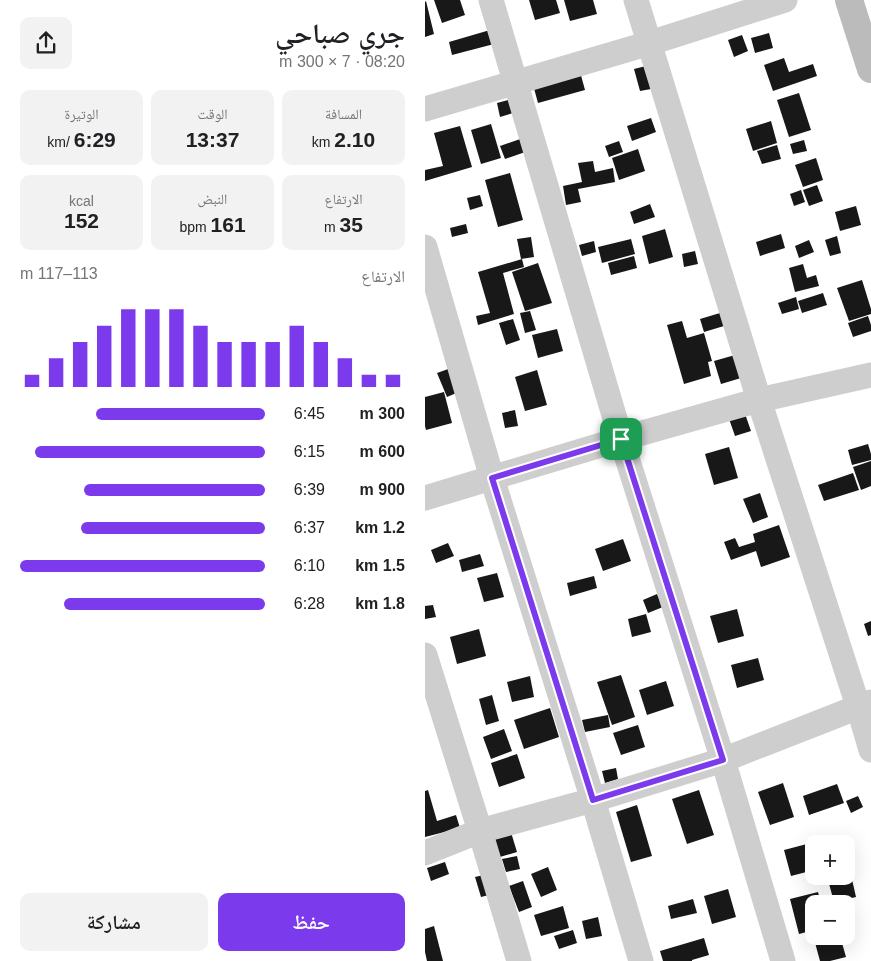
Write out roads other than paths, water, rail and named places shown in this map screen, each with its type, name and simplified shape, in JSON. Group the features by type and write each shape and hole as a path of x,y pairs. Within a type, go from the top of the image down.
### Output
{"street":[{"path":"491,0 621,439 723,760 783,961"},
{"path":"636,0 759,400 865,704 871,750"},
{"path":"425,109 650,43 785,0"},
{"path":"849,0 871,69"},
{"path":"425,247 492,478 593,800 641,961"},
{"path":"425,498 759,400 871,375"},
{"path":"425,655 519,961"},
{"path":"425,853 480,831 593,800 723,760 865,704"}]}
